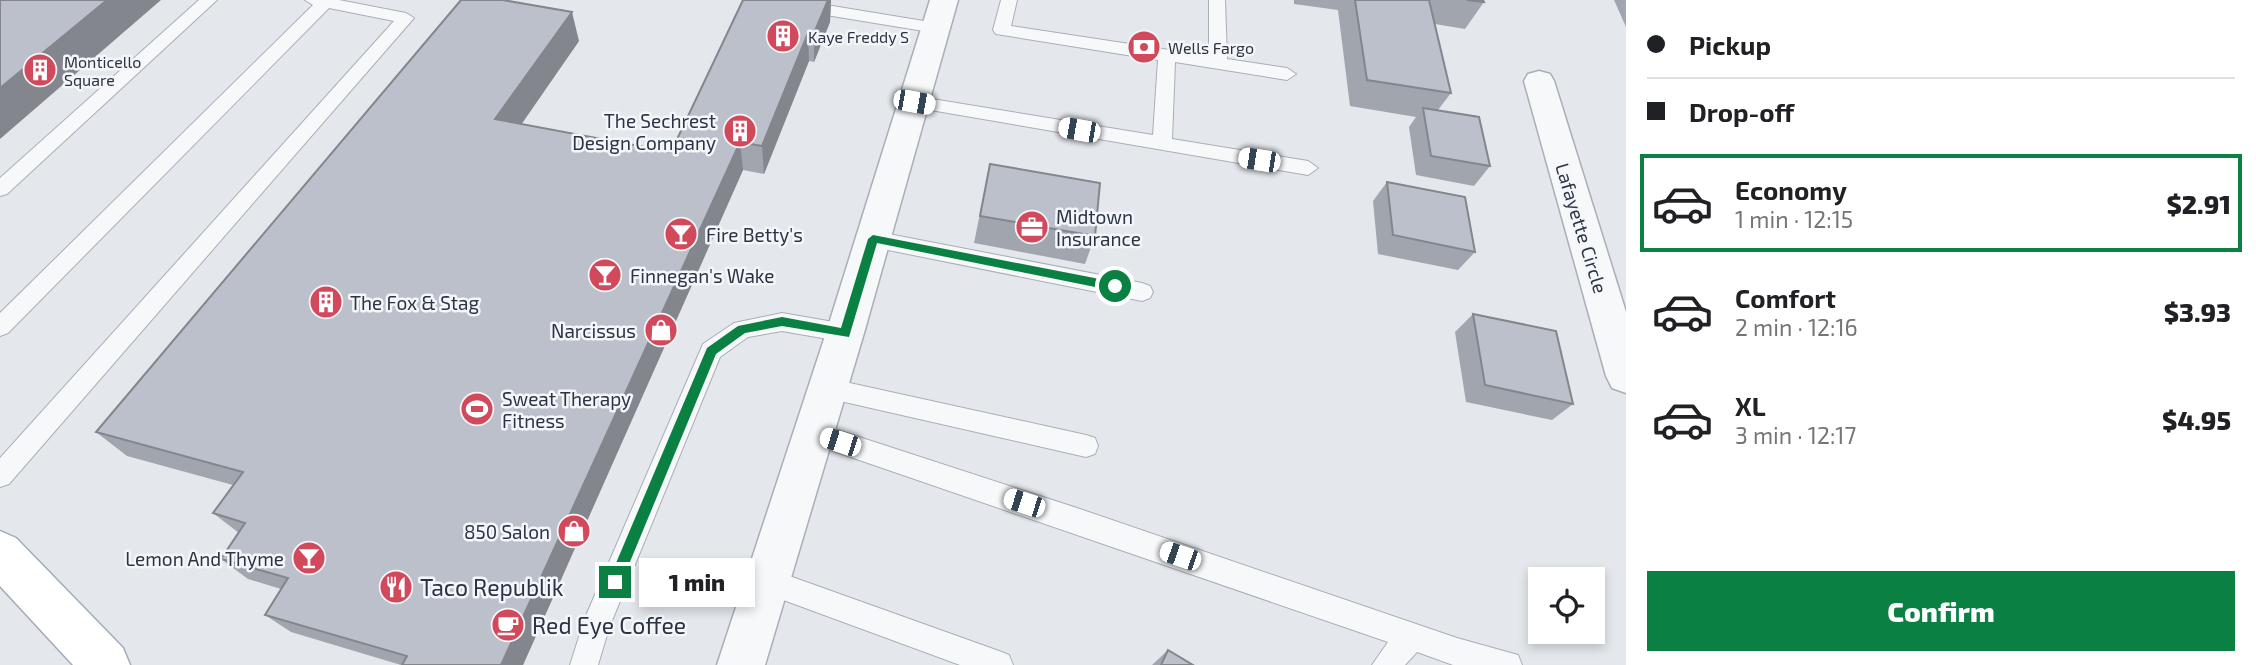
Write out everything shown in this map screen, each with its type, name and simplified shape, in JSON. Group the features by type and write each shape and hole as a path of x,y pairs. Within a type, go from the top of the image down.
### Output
{"main road":[{"path":"0,553 106,665"}],"street":[{"path":"740,665 845,333 940,14"},
{"name":"Lafayette Circle","path":"1539,81 1626,376"}],"lane":[{"path":"0,189 209,0"},
{"path":"765,0 940,14"},
{"path":"1009,0 1002,30 1287,74"},
{"path":"1217,0 1218,63"},
{"path":"0,327 318,2 406,19 0,476"},
{"path":"1162,144 1167,55"},
{"path":"914,102 1308,168"},
{"path":"873,239 1142,292"},
{"path":"584,665 595,628 711,351 742,329 782,321 845,333"},
{"path":"827,388 1086,446"},
{"path":"813,433 1077,520 1412,636 1508,665"},
{"path":"767,581 999,665"},
{"path":"1386,665 1412,636"}],"building":[{"path":"0,0 107,0 0,88"},
{"path":"461,0 503,0 572,12 495,119 671,152 743,0 828,0 814,33 808,33 762,146 740,142 501,665 402,665 407,656 265,615 288,578 221,559 245,523 213,513 243,472 96,432"},
{"path":"1355,0 1429,0 1451,93 1367,80"},
{"path":"1423,108 1479,117 1490,166 1431,156"},
{"path":"990,164 1100,183 1095,236 980,216"},
{"path":"1387,182 1465,197 1475,252 1393,235"},
{"path":"1473,314 1556,331 1573,404 1485,385"},
{"path":"1168,650 1193,665 1161,665"}],"place":[{"name":"Kaye Freddy S","path":"783,36"},
{"name":"Wells Fargo","path":"1144,47"},
{"name":"Monticello Square","path":"40,70"},
{"name":"The Sechrest Design Company","path":"740,131"},
{"name":"Midtown Insurance","path":"1032,227"},
{"name":"Fire Betty's","path":"681,234"},
{"name":"Finnegan's Wake","path":"605,275"},
{"name":"The Fox & Stag","path":"326,302"},
{"name":"Narcissus","path":"661,330"},
{"name":"Sweat Therapy Fitness","path":"477,409"},
{"name":"850 Salon","path":"574,531"},
{"name":"Lemon And Thyme","path":"309,558"},
{"name":"Taco Republik","path":"396,587"},
{"name":"Red Eye Coffee","path":"508,625"}],"route":[{"path":"615,582 711,351 742,329 782,321 845,333 873,239 1115,286"}]}
